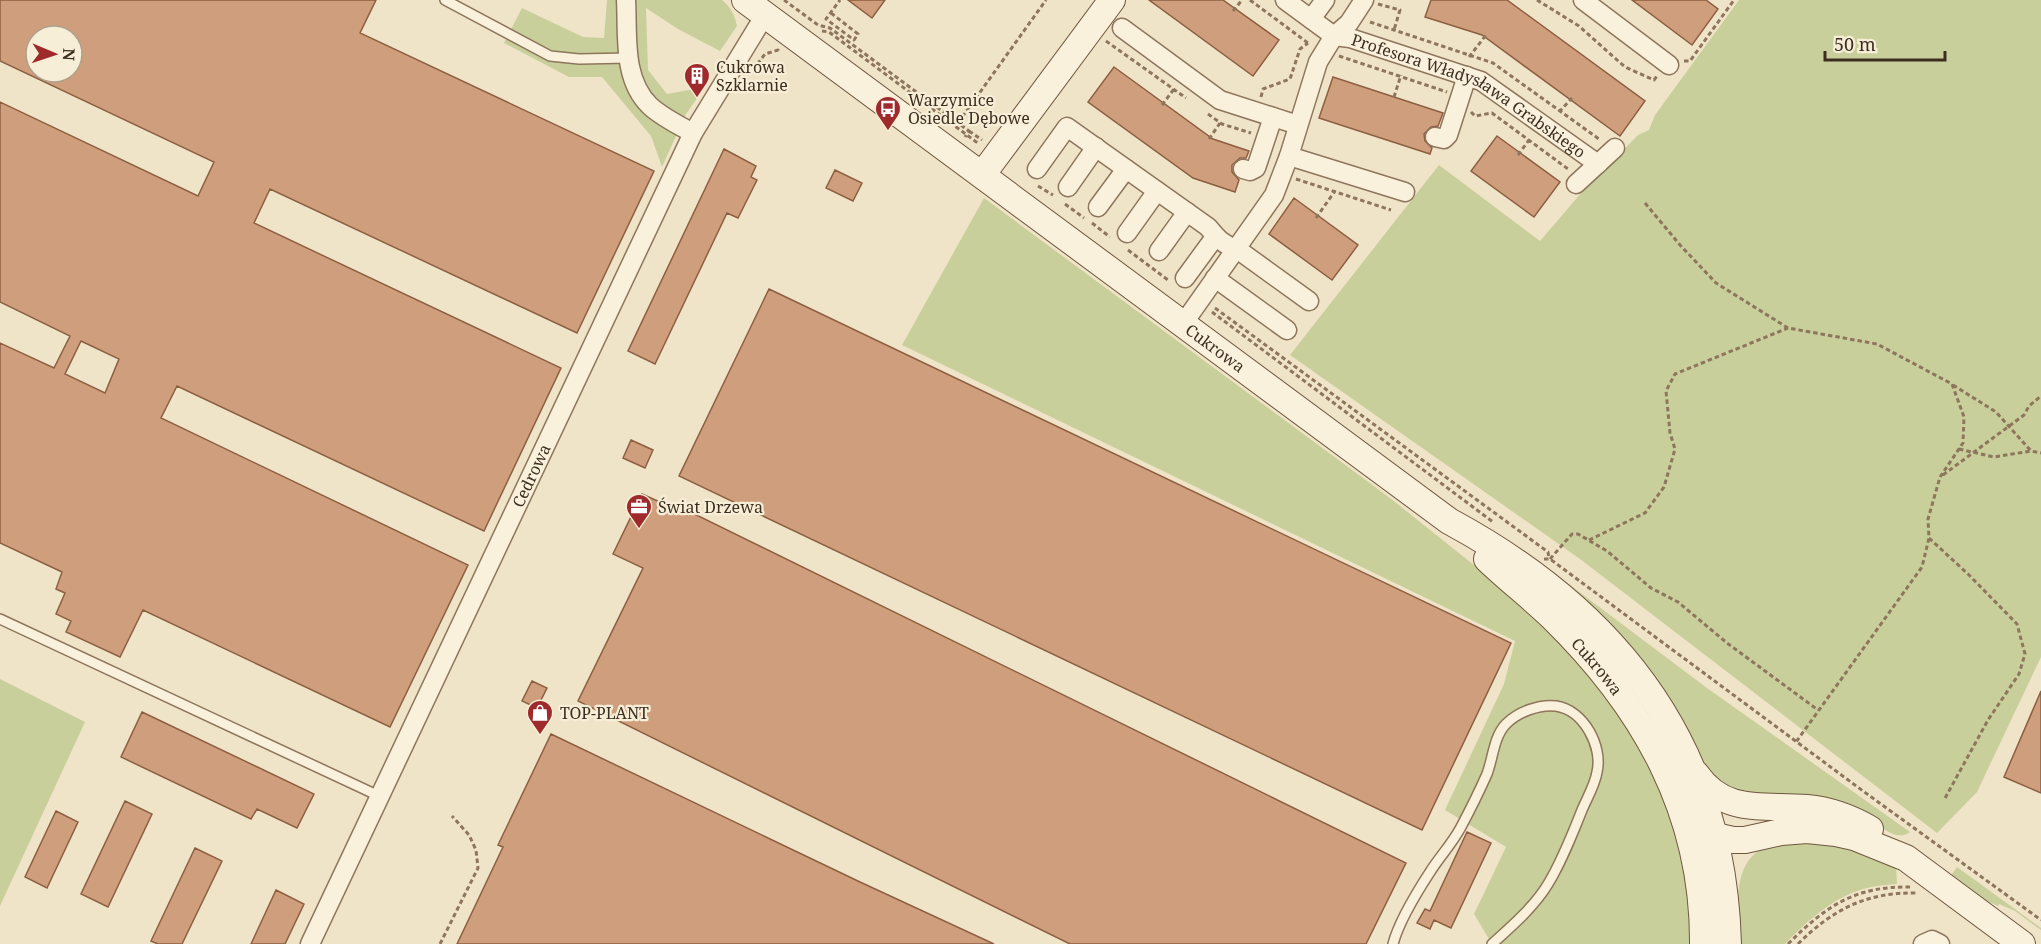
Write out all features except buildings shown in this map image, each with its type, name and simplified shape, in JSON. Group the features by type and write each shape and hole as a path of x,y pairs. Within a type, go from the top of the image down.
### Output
{"street":[{"path":"626,0 630,70 636,88 644,99 667,119 693,133"},
{"path":"992,161 1112,0"},
{"name":"Profesora Władysława Grabskiego","path":"1285,0 1334,36 1350,38 1487,84 1598,164"},
{"path":"1311,19 1325,0"},
{"path":"1583,0 1668,64"},
{"name":"Profesora Władysława Grabskiego","path":"1183,324 1274,195 1293,157 1298,125 1318,62 1334,36 1369,1"},
{"name":"Cukrowa","path":"762,5 992,161 1183,324 1449,521 1491,544 1555,592 1602,633 1658,705 1674,731 1691,767 1714,836"},
{"name":"Cedrowa","path":"310,944 693,133 762,5"},
{"path":"1122,28 1220,100 1298,125"},
{"path":"1435,137 1444,139 1448,135 1462,74"},
{"path":"1243,169 1250,171 1256,168 1264,115"},
{"path":"1038,178 1067,127 1208,227 1215,237 1228,247 1237,249 1309,301"},
{"path":"1062,195 1096,147"},
{"path":"1579,181 1615,148"},
{"path":"1293,157 1405,192"},
{"path":"1094,213 1126,169"},
{"path":"1126,243 1157,191"},
{"path":"1158,259 1187,212"},
{"path":"1185,278 1215,237"},
{"path":"1215,278 1287,330"},
{"name":"Cukrowa","path":"1449,521 1485,558 1552,616 1610,680 1647,732 1677,800 1701,827 1714,836 1733,840 1807,830 1836,833 1854,837 1906,858"},
{"name":"Cukrowa","path":"1691,767 1707,788 1725,800 1739,805 1765,808 1808,808 1841,816 1878,833 1895,845 1926,884 2021,944"},
{"path":"1677,800 1694,854 1700,890 1703,944"},
{"name":"Cukrowa","path":"1714,836 1738,817 1765,808"},
{"path":"1728,944 1733,877 1738,862 1752,845 1781,832"},
{"path":"1700,890 1703,862 1714,836"},
{"path":"1714,836 1724,892 1728,944"},
{"path":"1923,944 1932,940 1940,944"}],"lane":[{"path":"445,0 550,56 559,58 629,57"},
{"path":"0,619 379,796"},
{"path":"1393,944 1396,933 1430,871 1451,845 1461,826 1487,773 1504,725 1518,714 1536,708 1557,706 1579,717 1592,733 1599,756 1597,773 1571,837 1547,885 1516,923 1492,944"}],"path":[{"path":"831,13 858,34 854,40 838,31 826,19 840,0"},
{"path":"958,123 1046,0"},
{"path":"1233,11 1242,0"},
{"path":"1537,0 1579,26 1625,67 1654,80 1668,64 1690,61 1734,0"},
{"path":"1369,1 1400,10 1394,30"},
{"path":"762,5 829,33 992,161"},
{"path":"1335,54 1450,93 1462,74 1467,59 1486,35"},
{"path":"1102,38 1173,88 1162,105"},
{"path":"1264,115 1263,89 1290,79 1300,49 1308,43"},
{"path":"1394,97 1407,56"},
{"path":"1518,155 1529,140 1572,98"},
{"path":"1466,107 1475,116 1492,113 1579,181"},
{"path":"1209,139 1220,123"},
{"path":"969,131 992,161"},
{"path":"1293,157 1290,177 1391,210"},
{"path":"1316,218 1335,191 1341,172"},
{"path":"1038,178 1050,194 1062,195 1496,524"},
{"path":"1038,178 1053,190 1094,213 1104,225"},
{"path":"1645,203 1716,283 1788,328 1877,344 1952,384 1996,412 2031,451"},
{"path":"1126,243 1158,259"},
{"path":"1199,299 1548,552 1549,558 1796,742 2041,920"},
{"path":"1588,540 1645,513 1664,487 1675,448 1670,433 1666,391 1675,374 1788,328"},
{"path":"1796,742 1922,567 1929,538 1928,519 1940,477 1963,443 1964,417 1952,384"},
{"path":"1940,477 2024,415 2029,406 2041,396"},
{"path":"1959,448 1994,457 2031,451 2041,453"},
{"path":"1543,559 1549,558 1572,534 1578,534 1607,551 1651,588 1678,602 1727,643 1818,710"},
{"path":"1929,538 1969,574 2017,624 2025,654 2019,674 1988,720 1944,800"},
{"path":"440,944 478,868 476,850 469,835 452,816"},
{"path":"1951,863 1955,857"},
{"path":"1788,944 1810,924 1843,900 1879,888 1926,884"},
{"path":"1798,944 1836,912 1859,900 1914,893 1926,884"}],"green space":[{"path":"607,0 722,0 735,19 737,26 720,51 678,29 646,8 648,70 667,94 705,87 686,114 662,167 651,136 602,77 569,77 504,43 522,8 583,37 604,38"},
{"path":"1739,0 2041,0 2041,657 1977,792 1937,833 1580,559 1290,355 1439,165 1540,241 1582,192 1638,135 1649,130 1655,115"},
{"path":"984,198 1390,498 1528,608 1599,683 1634,731 1676,823 1695,944 1492,944 1474,914 1506,847 1445,810 1504,684 1515,641 902,345"},
{"path":"1570,585 1707,688 1910,832 1905,835 1895,834 1871,820 1742,796 1718,784 1702,764 1656,678 1615,632 1567,588"},
{"path":"0,679 85,722 0,906"},
{"path":"1783,841 1844,842 1896,865 1897,884 1867,888 1842,898 1811,919 1785,944 1740,944 1738,892 1744,867 1761,849"},
{"path":"1957,867 2041,930 2015,911 1975,896 1950,877"}],"place":[{"name":"Cukrowa Szklarnie","path":"697,99"},
{"name":"Warzymice Osiedle Dębowe","path":"888,132"},
{"name":"Świat Drzewa","path":"639,530"},
{"name":"TOP-PLANT","path":"540,736"}]}
